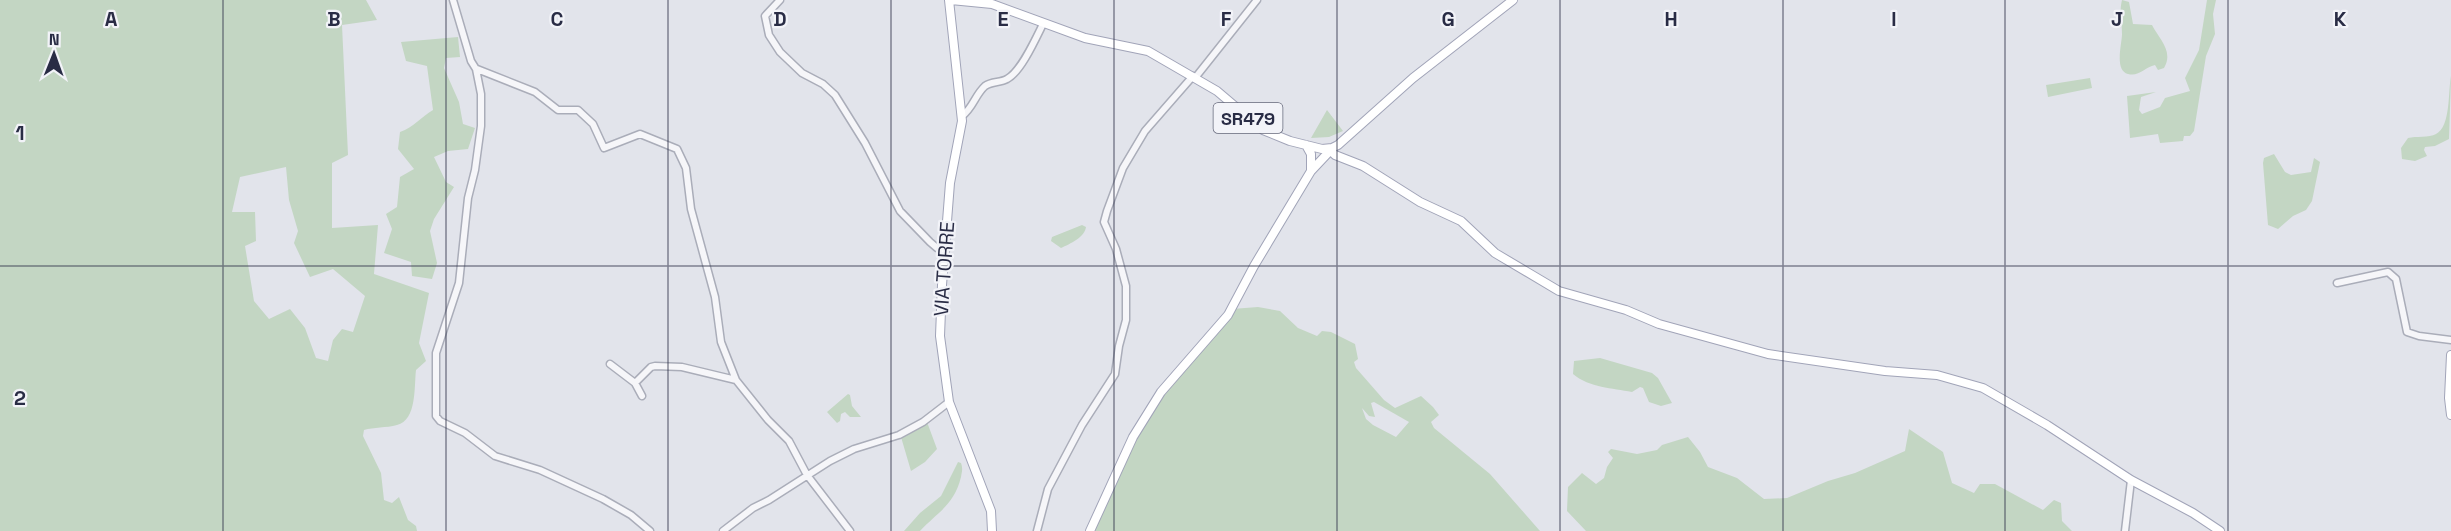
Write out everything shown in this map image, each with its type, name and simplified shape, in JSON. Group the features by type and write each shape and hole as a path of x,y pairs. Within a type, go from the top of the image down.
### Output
{"main road":[{"name":"VIA TORRE","path":"950,0 962,116 950,183 940,329 950,402 992,511 992,531"},
{"name":"SR479","path":"950,0 992,4 1085,38 1148,51 1217,92 1263,130 1306,145 1329,149"},
{"path":"1090,531 1117,470 1144,419 1161,392 1228,315 1254,266 1311,171 1329,152 1329,149 1338,145 1413,78 1513,0"},
{"path":"1306,145 1311,154 1311,171"},
{"path":"1329,149 1335,155 1363,166 1420,202 1461,221 1496,253 1559,291 1626,310 1659,324 1768,354 1885,371 1934,375 1983,388 2047,425 2131,480 2193,513 2220,531"},
{"path":"2451,355 2449,398 2451,415"}],"street":[{"path":"453,0 471,61 476,69 482,109 479,142 468,198 459,283 436,353 436,416 440,421 465,433 495,456 540,470 603,499 631,515 650,531"},
{"path":"780,0 765,16 772,41 802,73 823,84 835,95 865,143 900,211 937,248 946,250"},
{"path":"1037,531 1048,489 1082,425 1114,375 1126,320 1126,286 1116,249 1104,222 1123,168 1142,136 1257,0"},
{"path":"962,116 973,106 984,87 1012,76 1030,52 1043,24"},
{"path":"476,69 535,92 558,110 578,110 592,124 604,148 640,134 677,149 686,168 691,209 715,297 721,342 736,380 768,420 789,441 807,475 850,531"},
{"path":"2337,283 2388,273 2396,279 2407,332 2451,340"},
{"path":"610,364 635,383 642,396"},
{"path":"635,383 651,367 655,366 682,367 736,380"},
{"path":"723,531 744,514 854,448 898,435 923,422 950,402"},
{"path":"2125,531 2131,480"}],"green space":[{"path":"0,0 366,0 377,20 342,25 348,155 332,163 332,228 378,225 374,274 429,293 419,343 426,361 416,370 413,402 408,417 397,425 364,430 363,436 381,473 384,500 392,503 399,497 408,520 416,526 417,531 0,531","holes":["286,167 289,200 298,231 294,243 310,277 333,269 365,296 353,332 342,329 333,340 328,361 316,358 305,328 290,309 269,319 254,301 245,246 256,241 255,212 232,212 240,177"]},
{"path":"2122,0 2129,2 2133,24 2152,25 2162,40 2167,56 2164,68 2158,70 2155,65 2132,75 2124,72 2120,62"},
{"path":"2207,0 2216,0 2213,14 2215,34 2206,56 2194,131 2190,136 2184,136 2183,141 2160,143 2158,134 2130,138 2127,96 2156,92 2141,97 2139,110 2142,114 2160,107 2165,98 2190,91 2185,78 2199,50"},
{"path":"458,37 460,57 446,58 444,68 459,102 463,124 475,128 468,149 448,151 434,157 446,182 454,187 434,219 430,231 437,263 432,279 412,276 411,262 384,253 392,229 386,214 397,207 400,177 414,169 398,149 400,132 433,110 427,66 406,61 401,42"},
{"path":"2451,76 2449,139 2435,146 2425,147 2427,156 2415,161 2402,159 2401,148 2408,138 2433,135 2441,130 2447,116"},
{"path":"2090,78 2092,88 2048,97 2046,85"},
{"path":"1327,110 1343,131 1329,137 1311,138"},
{"path":"2274,154 2285,172 2291,175 2311,172 2314,158 2320,162 2312,201 2306,210 2293,216 2278,229 2268,225 2263,163 2264,158"},
{"path":"1082,225 1086,227 1083,234 1069,244 1061,248 1051,241 1052,237"},
{"path":"1258,307 1280,311 1298,328 1317,336 1322,331 1331,332 1355,344 1358,359 1354,362 1356,368 1384,400 1395,408 1421,396 1439,415 1431,422 1434,428 1490,474 1540,531 1090,531 1161,392 1232,309","holes":["1374,402 1409,422 1396,437 1373,425 1366,419 1362,408 1369,416 1375,417 1371,403"]},
{"path":"1600,358 1652,373 1658,378 1672,403 1661,406 1649,402 1643,388 1640,387 1632,392 1609,388 1594,385 1573,374 1574,361"},
{"path":"848,394 852,406 861,417 850,417 845,412 841,414 840,421 837,423 827,412"},
{"path":"927,422 937,449 925,462 911,471 901,437"},
{"path":"1909,429 1943,452 1952,483 1974,493 1980,484 1995,484 2043,510 2054,500 2061,503 2062,521 2072,531 1586,531 1567,511 1568,487 1582,473 1596,484 1604,478 1613,458 1608,452 1611,449 1637,454 1657,450 1662,445 1688,437 1708,467 1737,478 1764,499 1787,498 1828,481 1855,473 1905,451"},
{"path":"958,462 962,467 961,477 950,501 920,531 904,531 920,513 941,496"}]}
